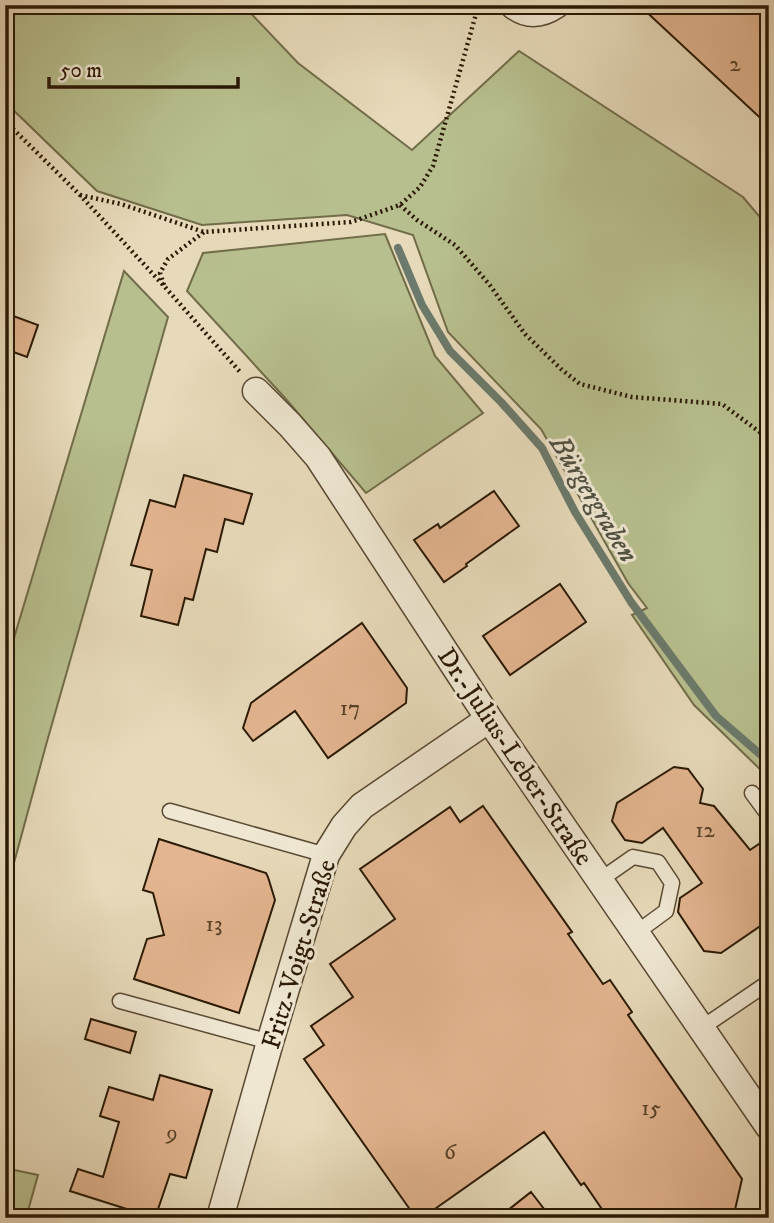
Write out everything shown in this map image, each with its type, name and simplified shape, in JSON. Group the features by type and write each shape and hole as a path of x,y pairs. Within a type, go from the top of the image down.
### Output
{"street":[{"path":"513,5 527,13 561,9"},
{"name":"Dr.-Julius-Leber-Straße","path":"256,391 318,457 489,719 769,1127"},
{"name":"Fritz-Voigt-Straße","path":"220,1218 326,855 344,826 362,806 489,719"}],"lane":[{"path":"752,793 769,816"},
{"path":"170,811 326,855"},
{"path":"600,880 633,857 657,862 672,883 666,911 636,933"},
{"path":"700,1028 769,982"},
{"path":"120,1001 270,1042"}],"path":[{"path":"80,195 121,204 204,232 351,222 400,205 420,187 433,166 476,14 487,5"},
{"path":"5,121 80,195 256,391"},
{"path":"400,205 454,245 489,284 525,334 561,369 580,383 632,397 722,404 769,439"},
{"path":"164,286 160,273 168,259 204,232"}],"green space":[{"path":"5,5 243,5 298,63 412,150 519,51 743,197 769,228 769,778 694,705 632,615 647,608 628,583 541,429 448,332 413,235 347,215 202,225 97,191 5,102"},
{"path":"385,234 435,356 483,413 366,493 285,398 187,291 203,253"},
{"path":"124,271 168,317 5,896 5,668"},
{"path":"5,1168 38,1175 26,1218 5,1218"}],"building":[{"path":"639,5 769,5 769,126"},
{"path":"5,313 38,325 27,357 5,349"},
{"path":"184,475 252,494 243,524 225,519 217,552 206,549 193,600 185,598 178,625 141,616 152,570 131,565 150,500 175,507"},
{"path":"494,491 519,526 444,582 414,540 438,524 440,528"},
{"path":"560,584 586,622 510,675 483,636"},
{"path":"362,623 407,688 406,703 328,758 295,711 253,741 243,728 251,703"},
{"path":"674,767 688,769 703,789 700,803 714,806 750,850 769,837 769,920 721,953 704,951 678,912 680,898 702,883 663,828 642,843 625,840 612,821 617,803"},
{"path":"483,806 572,932 568,934 603,984 610,980 632,1012 628,1015 742,1179 735,1210 723,1218 608,1218 544,1132 422,1218 416,1218 304,1059 324,1045 311,1026 353,997 330,964 395,919 360,869 450,807 460,822"},
{"path":"159,839 266,873 268,877 275,900 239,1013 134,979 147,939 164,935 153,893 143,890"},
{"path":"91,1019 136,1032 130,1053 85,1039"},
{"path":"160,1075 212,1090 186,1178 170,1174 155,1218 70,1191 78,1169 103,1177 119,1122 100,1116 109,1087 153,1100"},
{"path":"531,1192 551,1218 498,1218"}],"waterway":[{"name":"Bürgergraben","path":"398,248 422,305 450,351 542,448 575,512 631,602 716,716 769,762"}]}
